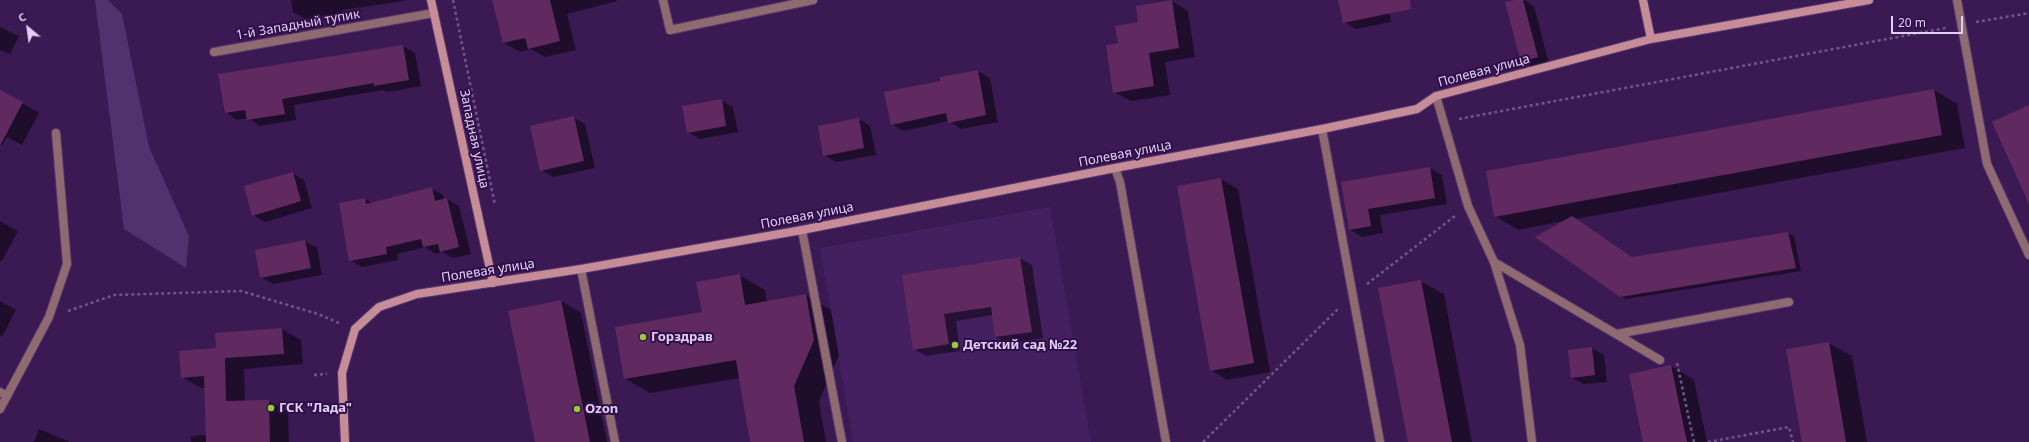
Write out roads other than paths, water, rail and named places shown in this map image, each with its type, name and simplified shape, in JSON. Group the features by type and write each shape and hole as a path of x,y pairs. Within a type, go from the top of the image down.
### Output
{"street":[{"name":"Западная улица","path":"431,0 493,283"},
{"path":"663,0 670,30 813,0"},
{"path":"1643,0 1652,39"},
{"name":"Полевая улица","path":"345,442 342,373 355,329 379,307 418,294 581,269 802,230 1322,129 1417,109 1436,96 1652,39 1868,0"},
{"path":"1957,0 1987,164 2029,255"},
{"name":"1-й Западный тупик","path":"214,52 434,13"},
{"path":"1436,96 1468,206 1494,262 1520,345 1532,442"},
{"path":"1322,129 1380,442"},
{"path":"0,409 4,394 49,318 67,264 56,133"},
{"path":"1115,168 1120,182 1166,442"},
{"path":"802,230 842,442"},
{"path":"1494,262 1660,360"},
{"path":"581,269 615,442"},
{"path":"1617,334 1789,302"}],"place":[{"name":"Горздрав","path":"643,337"},
{"name":"Детский сад №22","path":"955,345"},
{"name":"ГСК \"Лада\"","path":"271,408"},
{"name":"Ozon","path":"577,409"}]}
